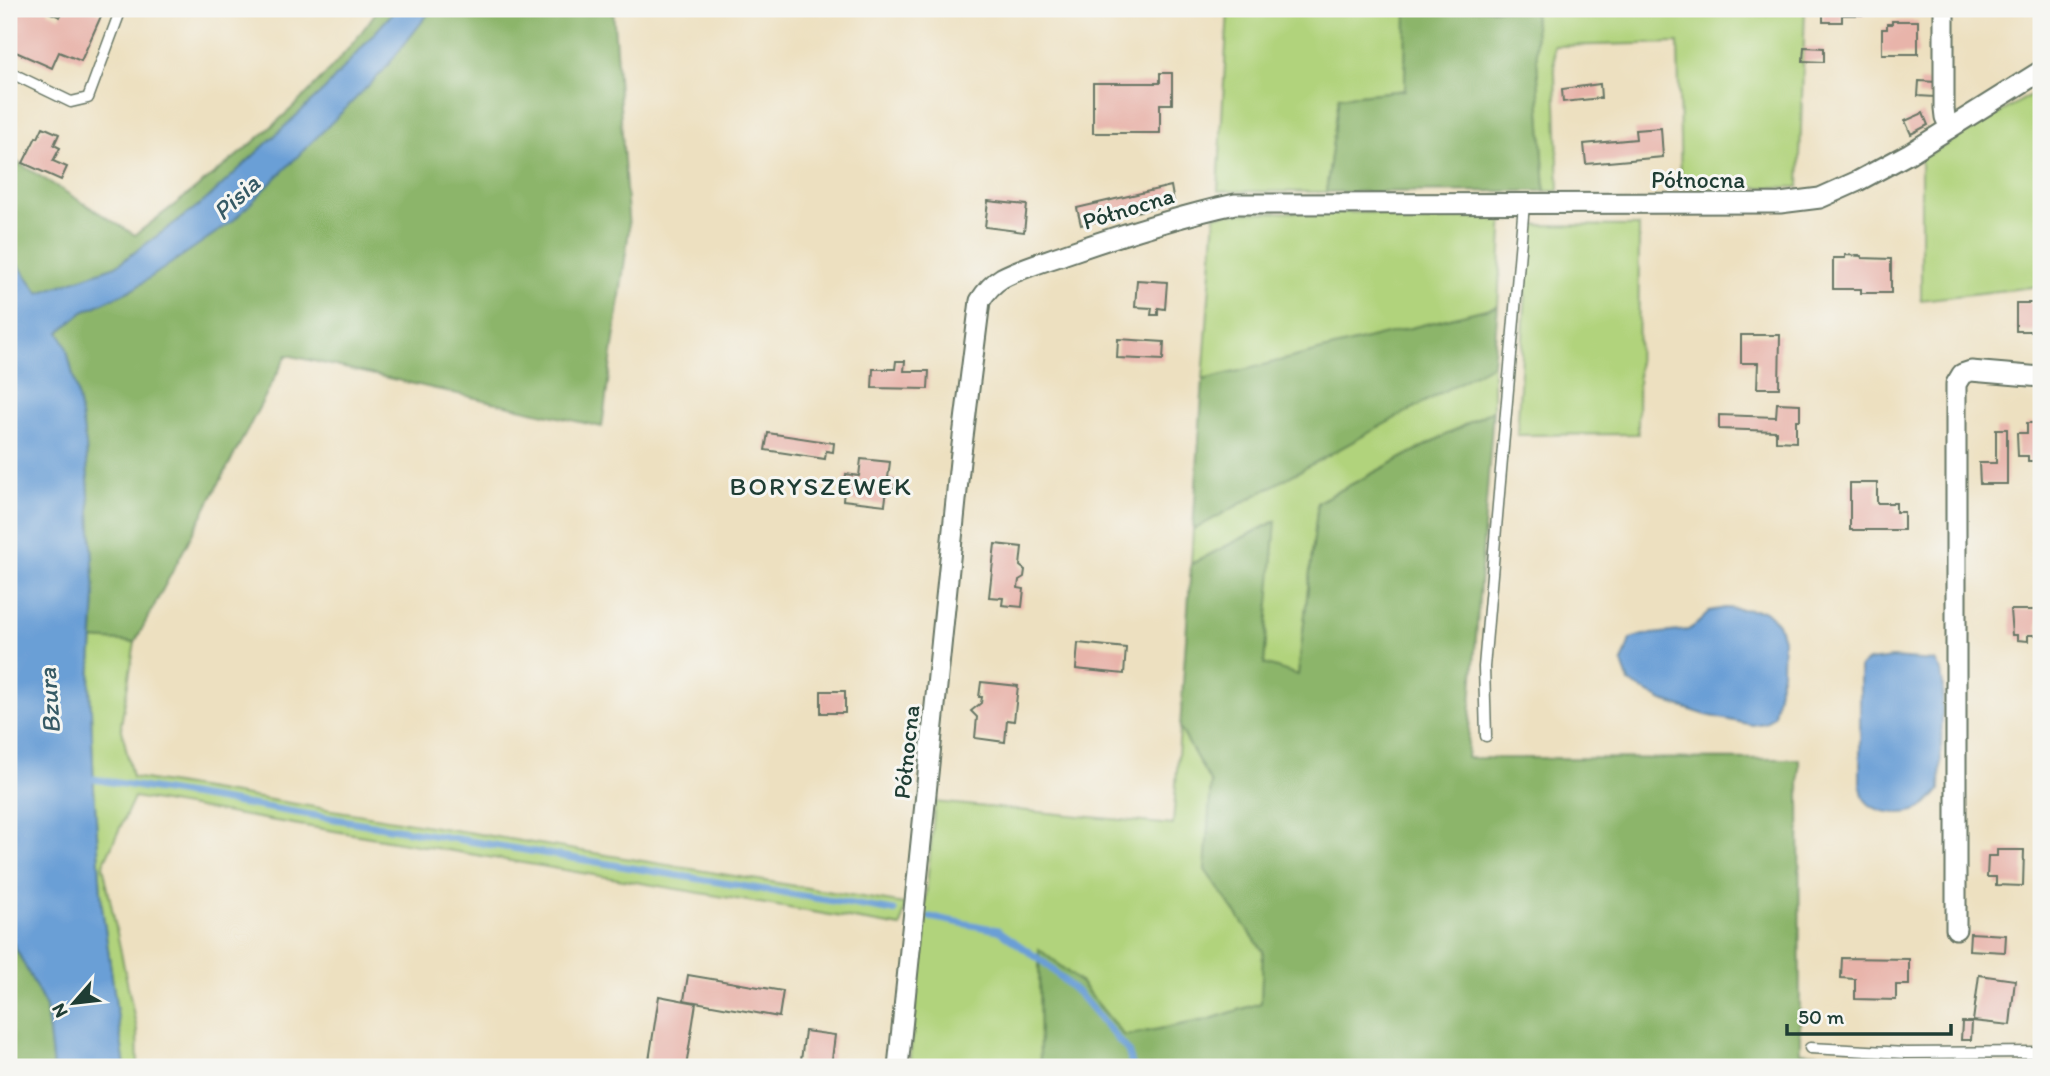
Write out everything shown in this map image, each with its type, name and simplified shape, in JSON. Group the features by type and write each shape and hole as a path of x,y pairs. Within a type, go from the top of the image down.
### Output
{"street":[{"path":"1944,9 1944,108 1950,128"},
{"name":"Północna","path":"898,1067 960,461 979,301 986,290 1018,270 1199,212 1235,204 1780,204 1820,198 1858,181 2041,71"},
{"path":"1956,929 1956,384 1962,374 1971,371 2041,377"}],"lane":[{"path":"9,72 71,102 88,98 121,9"},
{"path":"1486,736 1484,667 1524,204"},
{"path":"1811,1048 1906,1053 2041,1052"}],"green space":[{"path":"378,9 396,9 326,88 206,200 116,266 39,293 9,253 9,157 135,235 234,158 297,103 326,74"},
{"path":"432,9 613,9 629,230 602,427 287,355 135,642 93,639 95,596 86,445 77,392 66,346 59,332 83,312 136,288 383,71"},
{"path":"1228,9 1406,9 1405,90 1339,97 1326,192 1218,191"},
{"path":"1406,9 1534,9 1545,191 1326,192 1339,97 1405,90"},
{"path":"1534,9 1805,9 1799,187 1681,188 1678,43 1554,46 1559,191 1545,191"},
{"path":"2041,89 2041,286 1921,300 1921,159"},
{"path":"1247,212 1503,213 1498,306 1203,380 1215,215"},
{"path":"1530,225 1639,226 1638,434 1517,435"},
{"path":"1498,306 1493,364 1193,530 1203,380"},
{"path":"1493,364 1493,410 1318,502 1298,675 1264,665 1275,521 1191,564 1193,530"},
{"path":"1493,410 1467,758 1799,759 1800,1052 2024,1067 1040,1067 1039,949 1080,982 1124,1036 1210,1019 1261,1003 1263,951 1205,870 1211,783 1180,728 1191,564 1276,521 1264,664 1298,675 1318,502"},
{"path":"93,639 135,642 121,725 132,777 905,904 901,927 134,797 103,865 137,1030 138,1067 125,1067 102,907 90,684"},
{"path":"1180,728 1211,783 1206,870 1263,951 1261,1003 1210,1019 1124,1036 1080,982 1039,950 1040,1067 909,1067 935,802 1173,825"},
{"path":"9,935 46,1007 53,1067 9,1067"}],"water":[{"path":"396,9 432,9 383,71 233,221 135,288 83,312 59,332 66,346 77,392 86,445 95,596 90,684 94,788 102,907 125,1067 53,1067 46,1007 9,935 9,253 39,293 116,266 206,200 326,88"},
{"path":"1725,608 1765,611 1778,623 1783,639 1782,672 1774,715 1765,723 1752,725 1706,715 1663,701 1629,682 1622,663 1630,639 1688,630 1709,611"},
{"path":"1892,658 1935,661 1941,671 1943,685 1940,790 1931,801 1906,813 1883,811 1870,805 1864,798 1860,784 1860,667 1868,661"}],"building":[{"path":"9,9 49,9 48,12 60,17 63,9 90,9 102,14 81,61 59,52 52,68 9,49"},
{"path":"1823,9 1865,9 1865,15 1842,15 1842,22 1823,22"},
{"path":"1892,21 1918,21 1918,54 1882,54 1882,29 1887,29 1887,24 1892,24"},
{"path":"1804,47 1824,48 1824,62 1803,61"},
{"path":"1160,73 1172,73 1172,104 1160,104 1160,133 1093,133 1093,83 1160,83"},
{"path":"1919,81 1936,82 1935,97 1918,96"},
{"path":"1600,84 1601,98 1563,102 1562,89"},
{"path":"1923,113 1928,125 1911,134 1905,121"},
{"path":"43,127 59,134 54,145 60,148 53,161 67,167 61,180 23,163"},
{"path":"1661,128 1663,157 1586,164 1584,144 1636,139 1635,130"},
{"path":"1171,186 1174,203 1081,225 1077,208"},
{"path":"988,201 1027,205 1024,232 985,227"},
{"path":"1845,255 1891,259 1891,293 1833,289 1833,258 1845,258"},
{"path":"1137,280 1167,282 1165,309 1158,308 1158,315 1151,315 1152,308 1135,307"},
{"path":"2016,303 2039,303 2041,331 2016,331"},
{"path":"1741,335 1780,335 1779,388 1757,388 1758,363 1741,363"},
{"path":"1118,339 1164,342 1163,360 1117,358"},
{"path":"896,361 905,361 904,371 929,371 928,389 872,388 873,369 895,369"},
{"path":"1777,403 1800,404 1800,420 1796,420 1796,442 1776,441 1776,431 1719,429 1719,415 1776,417"},
{"path":"2027,423 2041,423 2041,461 2028,461 2028,456 2018,456 2017,433 2027,433"},
{"path":"1996,429 2007,429 2007,484 1980,484 1979,463 1996,463"},
{"path":"768,433 834,443 833,452 826,451 825,459 765,450"},
{"path":"861,459 890,462 888,478 896,479 895,489 887,488 885,505 843,500 846,474 859,476"},
{"path":"1850,483 1877,483 1877,503 1896,503 1896,512 1904,512 1904,530 1850,530"},
{"path":"995,544 1022,547 1020,566 1025,570 1018,588 1024,589 1022,607 1002,605 1003,598 989,597"},
{"path":"2010,610 2038,610 2038,635 2028,635 2028,641 2017,640 2017,635 2012,635"},
{"path":"1078,643 1126,648 1124,674 1076,669"},
{"path":"981,682 1018,686 1014,721 1007,720 1005,742 975,738 977,717 971,711 981,703"},
{"path":"821,691 845,691 845,713 821,713"},
{"path":"1997,850 2024,850 2023,886 1996,885 1996,877 1987,877 1988,856 1997,856"},
{"path":"1970,933 2006,935 2005,952 1969,950"},
{"path":"1842,958 1909,959 1909,985 1896,985 1896,1000 1855,999 1855,979 1841,978"},
{"path":"688,975 783,991 779,1017 684,1000"},
{"path":"1979,975 2015,980 2010,1025 1973,1021"},
{"path":"659,996 696,1003 686,1067 648,1067"},
{"path":"1962,1022 1972,1022 1971,1040 1961,1040"},
{"path":"805,1031 835,1035 831,1067 800,1067"}],"waterway":[{"path":"87,778 894,911"},
{"path":"930,917 998,930 1046,964 1080,995 1128,1051 1133,1067"}],"district":[{"name":"BORYSZEWEK","path":"821,486"}],"water label":[{"name":"Pisia","path":"236,197"},
{"name":"Bzura","path":"49,701"}]}
